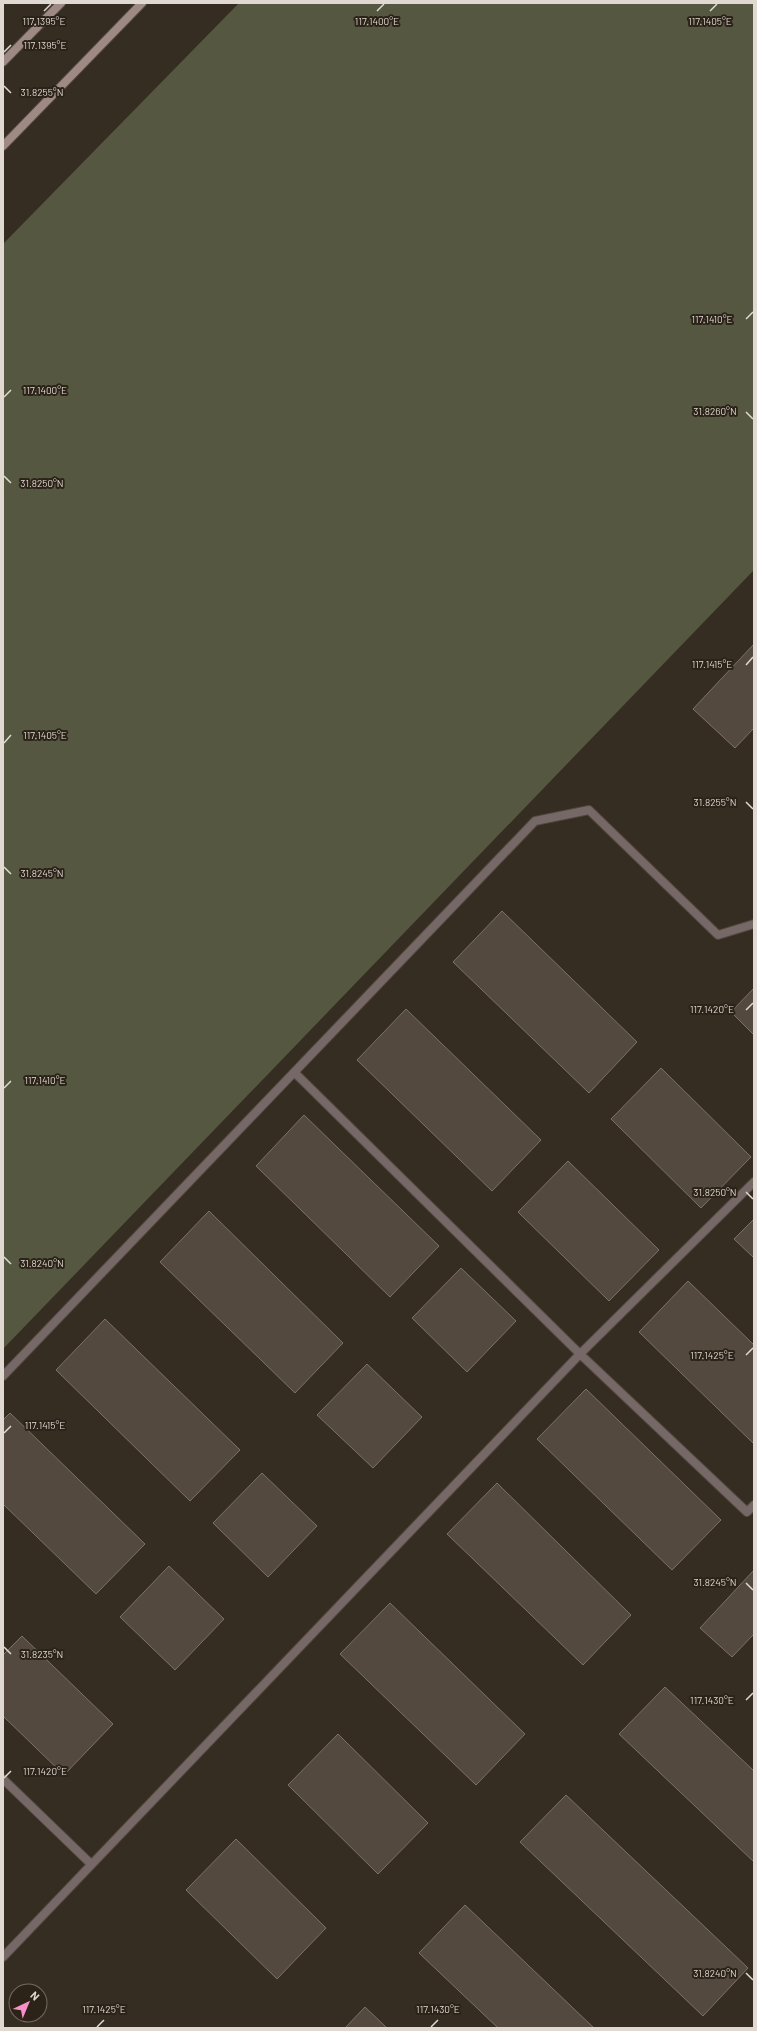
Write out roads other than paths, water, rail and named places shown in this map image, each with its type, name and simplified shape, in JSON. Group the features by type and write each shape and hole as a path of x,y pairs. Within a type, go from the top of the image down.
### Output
{"main road":[{"path":"3,62 61,3"},
{"path":"3,146 142,3"}],"lane":[{"path":"3,1376 535,821 589,810 718,935 754,924"},
{"path":"295,1072 580,1354 747,1512 754,1505"},
{"path":"3,1956 580,1354 754,1182"},
{"path":"3,1779 91,1864"}]}
